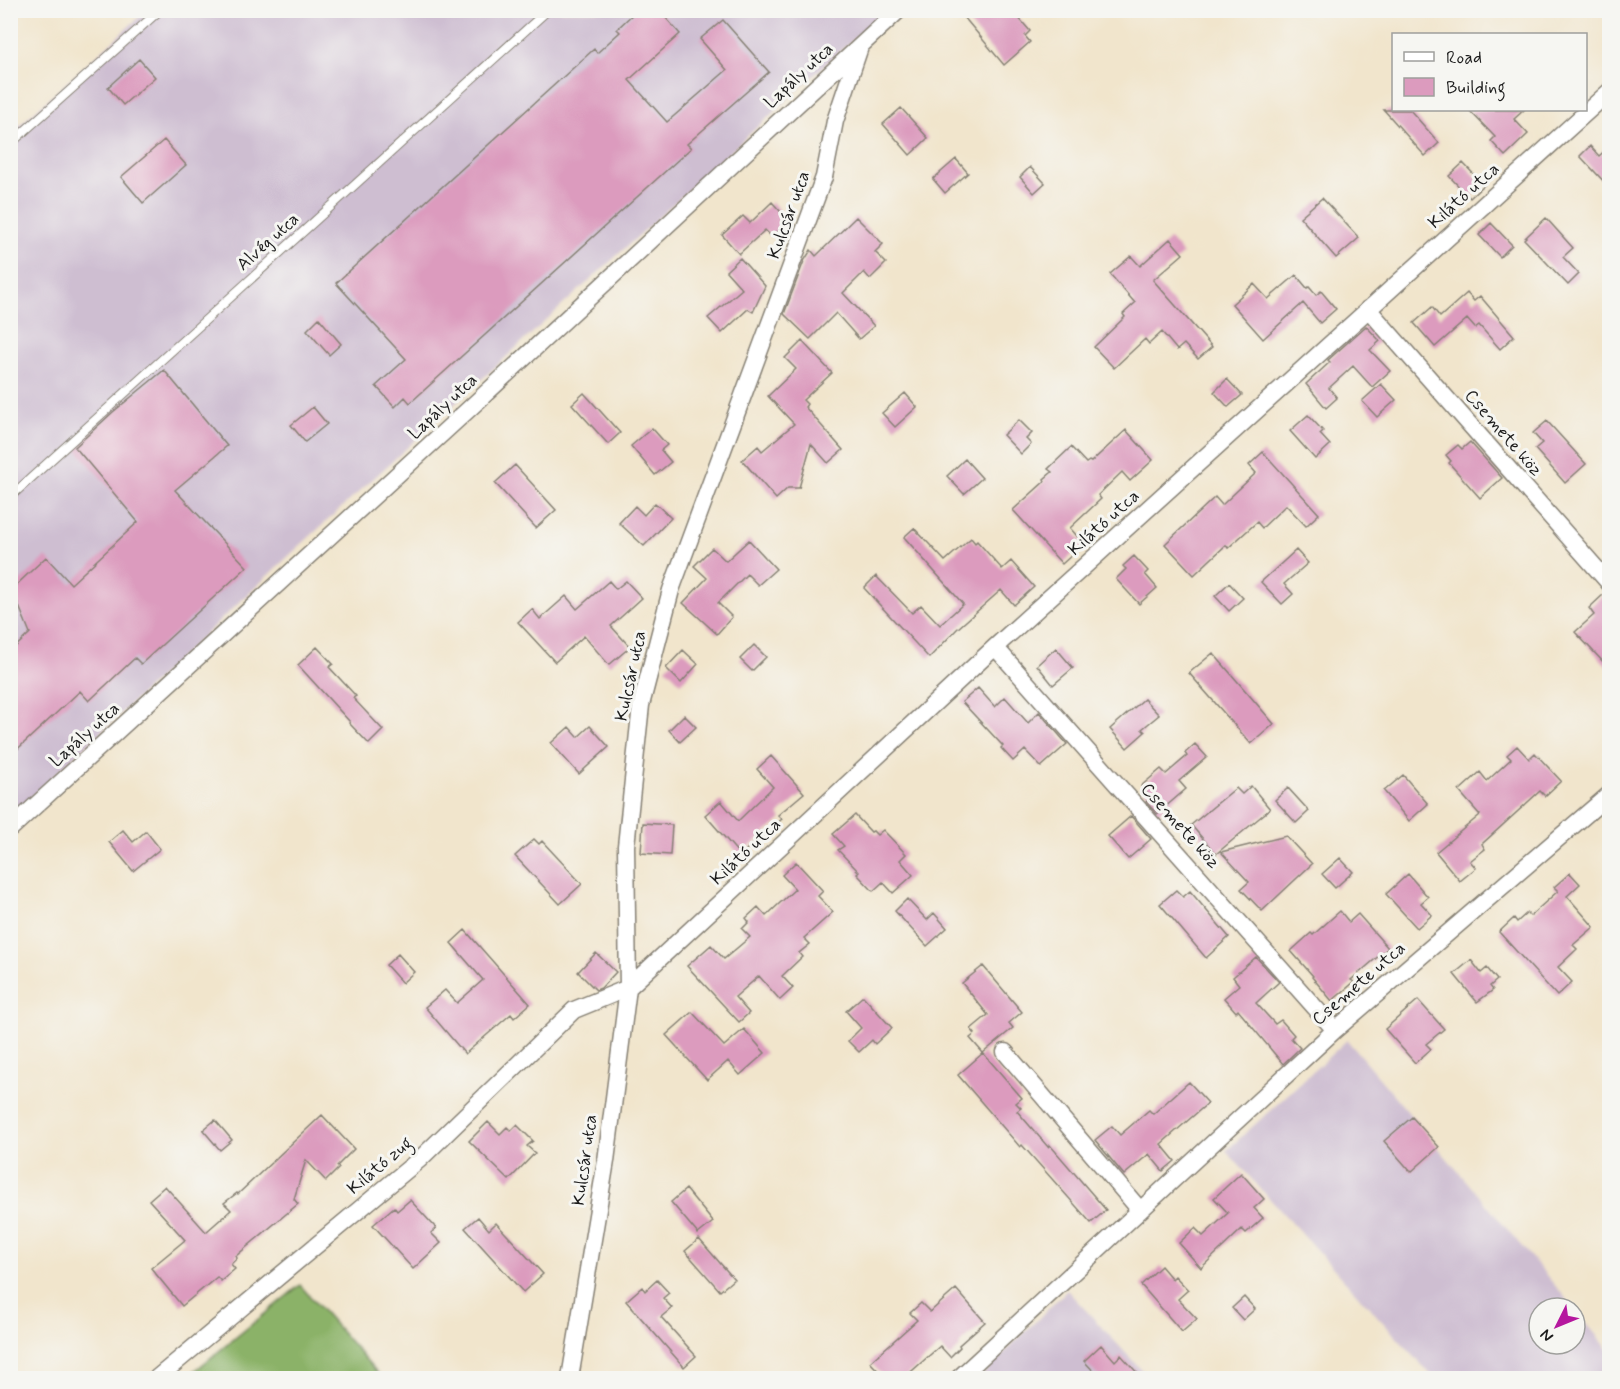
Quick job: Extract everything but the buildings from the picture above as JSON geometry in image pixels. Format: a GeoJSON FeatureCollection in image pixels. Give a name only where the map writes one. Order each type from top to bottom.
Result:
{"type":"FeatureCollection","features":[{"type":"Feature","properties":{"kind":"street","name":"Lapály utca"},"geometry":{"type":"LineString","coordinates":[[10,830],[469,410],[899,10]]}},
{"type":"Feature","properties":{"kind":"street","name":"Kulcsár utca"},"geometry":{"type":"LineString","coordinates":[[570,1378],[606,1161],[628,988],[626,846],[641,705],[671,590],[824,177],[835,121],[860,47]]}},
{"type":"Feature","properties":{"kind":"street","name":"Kilátó utca"},"geometry":{"type":"LineString","coordinates":[[628,988],[995,647],[1610,91]]}},
{"type":"Feature","properties":{"kind":"street","name":"Csemete köz"},"geometry":{"type":"LineString","coordinates":[[1368,309],[1610,584]]}},
{"type":"Feature","properties":{"kind":"street","name":"Csemete köz"},"geometry":{"type":"LineString","coordinates":[[995,647],[1335,1030]]}},
{"type":"Feature","properties":{"kind":"street","name":"Csemete utca"},"geometry":{"type":"LineString","coordinates":[[959,1378],[1335,1030],[1610,794]]}},
{"type":"Feature","properties":{"kind":"street","name":"Kilátó zug"},"geometry":{"type":"LineString","coordinates":[[157,1378],[420,1159],[574,1010],[628,988]]}},
{"type":"Feature","properties":{"kind":"street"},"geometry":{"type":"LineString","coordinates":[[1005,1053],[1140,1210]]}},
{"type":"Feature","properties":{"kind":"lane"},"geometry":{"type":"LineString","coordinates":[[10,144],[160,10]]}},
{"type":"Feature","properties":{"kind":"lane","name":"Alvég utca"},"geometry":{"type":"LineString","coordinates":[[10,497],[548,10]]}},
{"type":"Feature","properties":{"kind":"shaded area"},"geometry":{"type":"Polygon","coordinates":[[[146,11],[884,11],[292,553],[11,816],[11,133],[146,11]]]}},
{"type":"Feature","properties":{"kind":"shaded area"},"geometry":{"type":"Polygon","coordinates":[[[1347,1040],[1564,1296],[1527,1296],[1527,1356],[1587,1356],[1587,1324],[1609,1350],[1609,1378],[1434,1378],[1226,1151],[1347,1040]]]}},
{"type":"Feature","properties":{"kind":"shaded area"},"geometry":{"type":"Polygon","coordinates":[[[1067,1290],[1149,1378],[979,1378],[1067,1290]]]}},
{"type":"Feature","properties":{"kind":"green space"},"geometry":{"type":"Polygon","coordinates":[[[300,1285],[382,1378],[186,1378],[300,1285]]]}}]}
